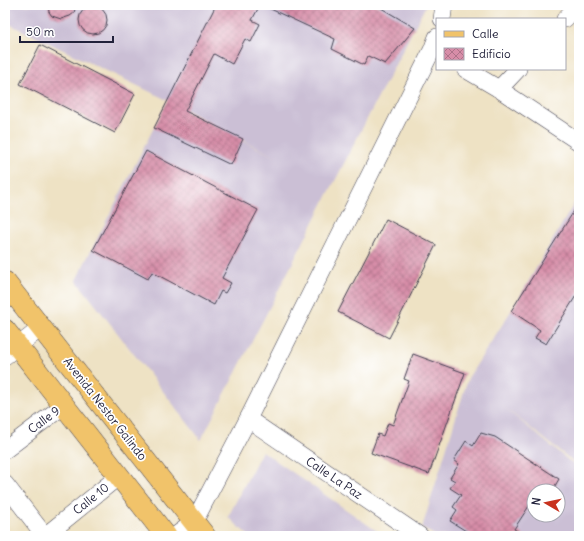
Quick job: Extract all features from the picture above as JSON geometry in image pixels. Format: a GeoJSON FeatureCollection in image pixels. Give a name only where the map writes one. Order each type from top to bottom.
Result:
{"type":"FeatureCollection","features":[{"type":"Feature","properties":{"kind":"main road","name":"Avenida Nestor Galindo"},"geometry":{"type":"LineString","coordinates":[[5,282],[199,529]]}},
{"type":"Feature","properties":{"kind":"main road"},"geometry":{"type":"LineString","coordinates":[[5,330],[12,351],[63,406],[166,536]]}},
{"type":"Feature","properties":{"kind":"street"},"geometry":{"type":"LineString","coordinates":[[442,18],[444,5]]}},
{"type":"Feature","properties":{"kind":"street"},"geometry":{"type":"LineString","coordinates":[[566,18],[578,5]]}},
{"type":"Feature","properties":{"kind":"street"},"geometry":{"type":"LineString","coordinates":[[175,536],[199,529],[248,419],[435,46]]}},
{"type":"Feature","properties":{"kind":"street"},"geometry":{"type":"LineString","coordinates":[[467,70],[499,89],[579,142]]}},
{"type":"Feature","properties":{"kind":"street"},"geometry":{"type":"LineString","coordinates":[[499,89],[517,70]]}},
{"type":"Feature","properties":{"kind":"street"},"geometry":{"type":"LineString","coordinates":[[12,351],[41,328]]}},
{"type":"Feature","properties":{"kind":"street","name":"Calle 9"},"geometry":{"type":"LineString","coordinates":[[5,450],[63,406]]}},
{"type":"Feature","properties":{"kind":"street","name":"Calle La Paz"},"geometry":{"type":"LineString","coordinates":[[248,419],[420,536]]}},
{"type":"Feature","properties":{"kind":"street","name":"Calle 10"},"geometry":{"type":"LineString","coordinates":[[45,536],[119,476]]}},
{"type":"Feature","properties":{"kind":"street"},"geometry":{"type":"LineString","coordinates":[[5,484],[45,536]]}},
{"type":"Feature","properties":{"kind":"shaded area"},"geometry":{"type":"Polygon","coordinates":[[[10,5],[426,5],[201,440],[76,280],[167,102],[277,158],[165,99],[5,22],[5,14],[10,5]]]}},
{"type":"Feature","properties":{"kind":"shaded area"},"geometry":{"type":"Polygon","coordinates":[[[579,195],[579,466],[500,404],[579,469],[579,536],[436,536],[422,528],[468,378],[511,311],[579,195]]]}},
{"type":"Feature","properties":{"kind":"shaded area"},"geometry":{"type":"Polygon","coordinates":[[[262,451],[384,536],[249,536],[228,517],[262,451]]]}},
{"type":"Feature","properties":{"kind":"building"},"geometry":{"type":"Polygon","coordinates":[[[48,5],[76,5],[74,13],[61,19],[52,16],[49,12],[48,5]]]}},
{"type":"Feature","properties":{"kind":"building"},"geometry":{"type":"Polygon","coordinates":[[[216,5],[260,5],[252,20],[260,24],[251,42],[245,39],[232,64],[214,54],[185,111],[243,139],[231,165],[154,128],[216,5]]]}},
{"type":"Feature","properties":{"kind":"building"},"geometry":{"type":"Polygon","coordinates":[[[262,5],[376,5],[415,28],[385,64],[368,56],[364,65],[332,49],[335,39],[262,5]]]}},
{"type":"Feature","properties":{"kind":"building"},"geometry":{"type":"Polygon","coordinates":[[[93,6],[99,7],[103,10],[106,14],[106,26],[103,30],[99,33],[93,34],[87,33],[83,30],[80,26],[79,20],[80,14],[83,10],[87,7],[93,6]]]}},
{"type":"Feature","properties":{"kind":"building"},"geometry":{"type":"Polygon","coordinates":[[[40,45],[135,94],[115,133],[20,84],[40,45]]]}},
{"type":"Feature","properties":{"kind":"building"},"geometry":{"type":"Polygon","coordinates":[[[146,151],[258,210],[222,278],[231,283],[225,293],[221,291],[214,305],[152,272],[148,279],[93,250],[146,151]]]}},
{"type":"Feature","properties":{"kind":"building"},"geometry":{"type":"Polygon","coordinates":[[[579,203],[579,291],[546,344],[535,338],[540,330],[511,311],[579,203]]]}},
{"type":"Feature","properties":{"kind":"building"},"geometry":{"type":"Polygon","coordinates":[[[386,219],[436,245],[389,338],[338,312],[386,219]]]}},
{"type":"Feature","properties":{"kind":"building"},"geometry":{"type":"Polygon","coordinates":[[[413,354],[465,373],[429,474],[371,453],[378,434],[383,436],[388,423],[393,425],[409,381],[404,379],[413,354]]]}},
{"type":"Feature","properties":{"kind":"building"},"geometry":{"type":"Polygon","coordinates":[[[481,433],[495,437],[559,479],[557,483],[526,483],[526,511],[514,529],[524,535],[523,536],[474,536],[450,521],[457,510],[453,507],[461,495],[450,488],[455,481],[450,478],[459,464],[454,460],[466,441],[473,446],[481,433]]]}}]}
